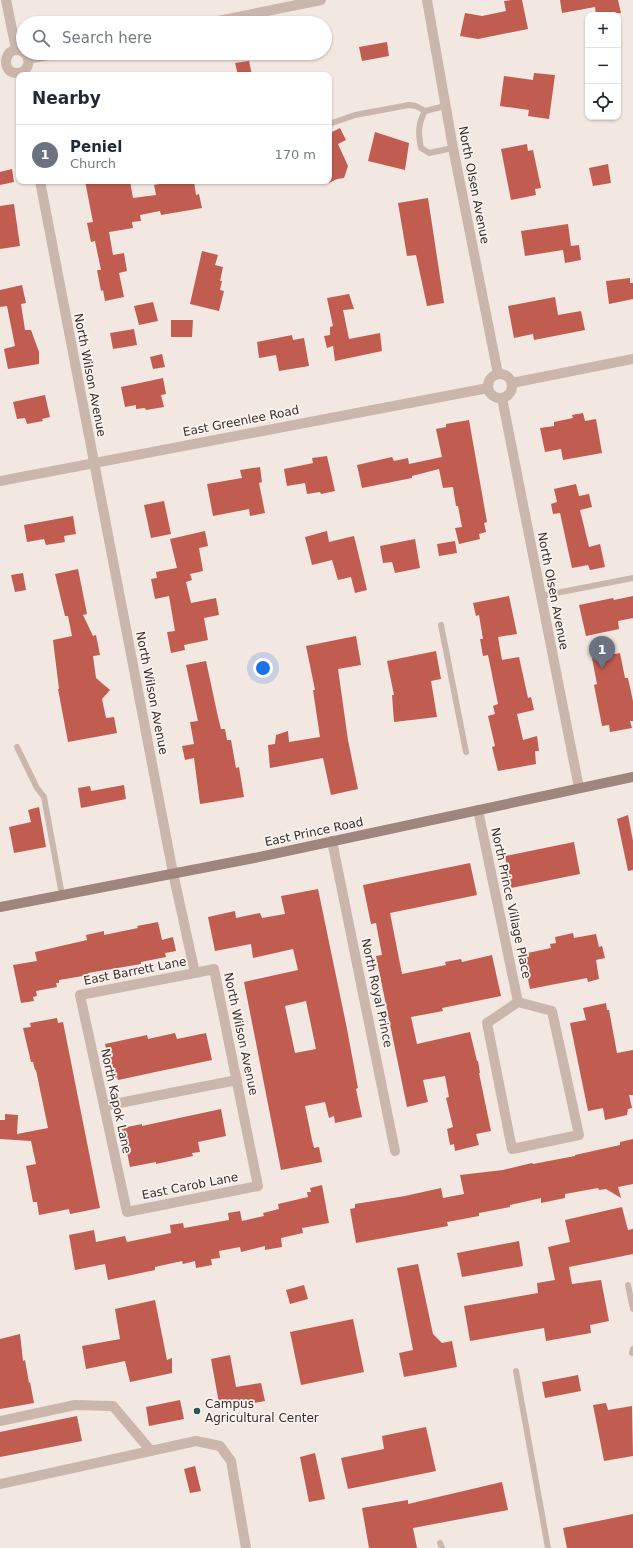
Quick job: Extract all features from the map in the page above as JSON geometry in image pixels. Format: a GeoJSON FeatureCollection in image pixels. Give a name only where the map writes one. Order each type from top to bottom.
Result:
{"type":"FeatureCollection","features":[{"type":"Feature","properties":{"kind":"main road","name":"East Prince Road"},"geometry":{"type":"LineString","coordinates":[[0,907],[332,841],[579,788],[633,778]]}},
{"type":"Feature","properties":{"kind":"street"},"geometry":{"type":"LineString","coordinates":[[6,0],[16,31]]}},
{"type":"Feature","properties":{"kind":"street"},"geometry":{"type":"LineString","coordinates":[[242,16],[321,0]]}},
{"type":"Feature","properties":{"kind":"street","name":"North Olsen Avenue"},"geometry":{"type":"LineString","coordinates":[[427,0],[445,106],[498,374]]}},
{"type":"Feature","properties":{"kind":"street"},"geometry":{"type":"LineString","coordinates":[[16,52],[9,52],[2,64],[11,72],[16,73]]}},
{"type":"Feature","properties":{"kind":"street"},"geometry":{"type":"LineString","coordinates":[[22,72],[28,66],[26,60]]}},
{"type":"Feature","properties":{"kind":"street","name":"North Wilson Avenue"},"geometry":{"type":"LineString","coordinates":[[41,184],[173,873],[195,973],[214,969],[258,1186]]}},
{"type":"Feature","properties":{"kind":"street"},"geometry":{"type":"LineString","coordinates":[[512,383],[633,359]]}},
{"type":"Feature","properties":{"kind":"street"},"geometry":{"type":"LineString","coordinates":[[498,374],[505,375],[512,383],[511,391],[502,398],[492,395],[488,388],[489,380],[494,375],[498,374]]}},
{"type":"Feature","properties":{"kind":"street","name":"East Greenlee Road"},"geometry":{"type":"LineString","coordinates":[[0,481],[488,388]]}},
{"type":"Feature","properties":{"kind":"street","name":"North Olsen Avenue"},"geometry":{"type":"LineString","coordinates":[[502,398],[579,788]]}},
{"type":"Feature","properties":{"kind":"street","name":"North Prince Village Place"},"geometry":{"type":"LineString","coordinates":[[478,810],[518,1002]]}},
{"type":"Feature","properties":{"kind":"street","name":"North Royal Prince"},"geometry":{"type":"LineString","coordinates":[[332,841],[395,1151]]}},
{"type":"Feature","properties":{"kind":"street","name":"East Barrett Lane"},"geometry":{"type":"LineString","coordinates":[[80,995],[195,973]]}},
{"type":"Feature","properties":{"kind":"street","name":"North Kapok Lane"},"geometry":{"type":"LineString","coordinates":[[80,995],[127,1212]]}},
{"type":"Feature","properties":{"kind":"street"},"geometry":{"type":"LineString","coordinates":[[518,1002],[552,1011],[579,1135],[512,1149],[487,1023],[518,1002]]}},
{"type":"Feature","properties":{"kind":"street"},"geometry":{"type":"LineString","coordinates":[[104,1106],[237,1080]]}},
{"type":"Feature","properties":{"kind":"street","name":"East Carob Lane"},"geometry":{"type":"LineString","coordinates":[[127,1212],[258,1186]]}},
{"type":"Feature","properties":{"kind":"street"},"geometry":{"type":"LineString","coordinates":[[0,1421],[75,1405],[113,1406],[151,1451]]}},
{"type":"Feature","properties":{"kind":"street"},"geometry":{"type":"LineString","coordinates":[[0,1484],[196,1441],[220,1446],[230,1461],[246,1548]]}},
{"type":"Feature","properties":{"kind":"lane"},"geometry":{"type":"LineString","coordinates":[[332,123],[355,115],[409,105],[416,106],[425,111],[445,106]]}},
{"type":"Feature","properties":{"kind":"lane"},"geometry":{"type":"LineString","coordinates":[[425,111],[421,119],[418,134],[421,148],[428,153],[453,148]]}},
{"type":"Feature","properties":{"kind":"lane"},"geometry":{"type":"LineString","coordinates":[[541,596],[633,578]]}},
{"type":"Feature","properties":{"kind":"lane"},"geometry":{"type":"LineString","coordinates":[[441,626],[466,752]]}},
{"type":"Feature","properties":{"kind":"lane"},"geometry":{"type":"LineString","coordinates":[[17,747],[37,788],[44,797],[62,895]]}},
{"type":"Feature","properties":{"kind":"lane"},"geometry":{"type":"LineString","coordinates":[[628,1285],[633,1308]]}},
{"type":"Feature","properties":{"kind":"lane"},"geometry":{"type":"LineString","coordinates":[[516,1371],[548,1548]]}},
{"type":"Feature","properties":{"kind":"building"},"geometry":{"type":"Polygon","coordinates":[[[522,0],[528,29],[478,39],[460,36],[465,13],[482,16],[506,11],[504,1],[522,0]]]}},
{"type":"Feature","properties":{"kind":"building"},"geometry":{"type":"Polygon","coordinates":[[[560,0],[618,0],[621,12],[596,12],[595,7],[562,13],[560,0]]]}},
{"type":"Feature","properties":{"kind":"building"},"geometry":{"type":"Polygon","coordinates":[[[387,42],[389,56],[362,61],[359,47],[387,42]]]}},
{"type":"Feature","properties":{"kind":"building"},"geometry":{"type":"Polygon","coordinates":[[[249,61],[251,72],[237,72],[235,63],[249,61]]]}},
{"type":"Feature","properties":{"kind":"building"},"geometry":{"type":"Polygon","coordinates":[[[534,73],[555,75],[549,119],[528,116],[529,110],[500,106],[504,76],[533,80],[534,73]]]}},
{"type":"Feature","properties":{"kind":"building"},"geometry":{"type":"Polygon","coordinates":[[[340,128],[346,140],[338,144],[348,166],[344,178],[332,182],[332,132],[340,128]]]}},
{"type":"Feature","properties":{"kind":"building"},"geometry":{"type":"Polygon","coordinates":[[[375,132],[409,143],[405,170],[368,161],[375,132]]]}},
{"type":"Feature","properties":{"kind":"building"},"geometry":{"type":"Polygon","coordinates":[[[527,144],[528,151],[533,150],[541,188],[535,189],[536,195],[511,200],[501,149],[527,144]]]}},
{"type":"Feature","properties":{"kind":"building"},"geometry":{"type":"Polygon","coordinates":[[[608,164],[611,183],[593,186],[589,168],[608,164]]]}},
{"type":"Feature","properties":{"kind":"building"},"geometry":{"type":"Polygon","coordinates":[[[12,169],[14,182],[0,185],[0,172],[12,169]]]}},
{"type":"Feature","properties":{"kind":"building"},"geometry":{"type":"Polygon","coordinates":[[[86,184],[131,184],[133,198],[156,195],[154,185],[194,184],[196,195],[199,194],[202,208],[161,215],[160,211],[140,215],[141,221],[132,222],[133,228],[109,232],[113,255],[124,253],[127,271],[119,273],[124,297],[105,301],[103,290],[101,291],[97,270],[101,270],[95,241],[91,242],[87,223],[93,222],[86,184]]]}},
{"type":"Feature","properties":{"kind":"building"},"geometry":{"type":"Polygon","coordinates":[[[428,198],[444,303],[427,306],[416,255],[407,256],[398,203],[428,198]]]}},
{"type":"Feature","properties":{"kind":"building"},"geometry":{"type":"Polygon","coordinates":[[[14,204],[20,246],[0,249],[0,206],[14,204]]]}},
{"type":"Feature","properties":{"kind":"building"},"geometry":{"type":"Polygon","coordinates":[[[568,224],[571,246],[579,245],[581,260],[565,263],[563,250],[525,256],[521,231],[568,224]]]}},
{"type":"Feature","properties":{"kind":"building"},"geometry":{"type":"Polygon","coordinates":[[[202,251],[218,255],[215,265],[223,267],[220,290],[224,291],[219,311],[190,304],[202,251]]]}},
{"type":"Feature","properties":{"kind":"building"},"geometry":{"type":"Polygon","coordinates":[[[630,278],[630,283],[633,283],[633,299],[609,304],[606,281],[630,278]]]}},
{"type":"Feature","properties":{"kind":"building"},"geometry":{"type":"Polygon","coordinates":[[[22,285],[26,303],[21,304],[25,330],[31,330],[39,352],[39,364],[8,369],[4,349],[15,346],[7,306],[0,307],[0,290],[22,285]]]}},
{"type":"Feature","properties":{"kind":"building"},"geometry":{"type":"Polygon","coordinates":[[[349,294],[354,309],[343,310],[349,339],[380,333],[382,351],[335,361],[333,346],[327,348],[324,336],[330,335],[330,327],[333,326],[327,298],[349,294]]]}},
{"type":"Feature","properties":{"kind":"building"},"geometry":{"type":"Polygon","coordinates":[[[555,297],[558,315],[581,311],[585,330],[534,340],[533,334],[514,338],[508,306],[555,297]]]}},
{"type":"Feature","properties":{"kind":"building"},"geometry":{"type":"Polygon","coordinates":[[[153,302],[158,321],[139,325],[134,306],[153,302]]]}},
{"type":"Feature","properties":{"kind":"building"},"geometry":{"type":"Polygon","coordinates":[[[171,320],[193,320],[192,337],[171,337],[171,320]]]}},
{"type":"Feature","properties":{"kind":"building"},"geometry":{"type":"Polygon","coordinates":[[[134,329],[137,345],[113,349],[110,333],[134,329]]]}},
{"type":"Feature","properties":{"kind":"building"},"geometry":{"type":"Polygon","coordinates":[[[292,335],[293,340],[304,338],[309,366],[279,371],[276,355],[259,358],[257,342],[292,335]]]}},
{"type":"Feature","properties":{"kind":"building"},"geometry":{"type":"Polygon","coordinates":[[[162,354],[165,367],[153,369],[150,357],[162,354]]]}},
{"type":"Feature","properties":{"kind":"building"},"geometry":{"type":"Polygon","coordinates":[[[163,378],[166,394],[161,395],[164,407],[146,410],[145,408],[136,409],[136,405],[125,407],[121,387],[163,378]]]}},
{"type":"Feature","properties":{"kind":"building"},"geometry":{"type":"Polygon","coordinates":[[[45,395],[50,417],[42,419],[43,421],[27,424],[25,418],[17,419],[13,402],[45,395]]]}},
{"type":"Feature","properties":{"kind":"building"},"geometry":{"type":"Polygon","coordinates":[[[583,413],[585,421],[596,419],[602,453],[563,460],[561,449],[545,452],[540,428],[554,426],[554,422],[573,418],[572,415],[583,413]]]}},
{"type":"Feature","properties":{"kind":"building"},"geometry":{"type":"Polygon","coordinates":[[[469,420],[487,522],[484,523],[486,532],[479,534],[480,539],[459,544],[455,528],[462,527],[458,506],[456,506],[453,487],[443,488],[439,469],[412,476],[412,478],[362,488],[357,465],[392,457],[394,461],[408,458],[409,464],[442,457],[436,429],[446,427],[446,424],[469,420]]]}},
{"type":"Feature","properties":{"kind":"building"},"geometry":{"type":"Polygon","coordinates":[[[327,456],[335,491],[321,494],[320,492],[307,494],[305,483],[287,486],[284,469],[313,463],[312,458],[327,456]]]}},
{"type":"Feature","properties":{"kind":"building"},"geometry":{"type":"Polygon","coordinates":[[[260,467],[262,482],[259,483],[265,513],[250,516],[249,509],[213,516],[207,484],[242,478],[240,470],[260,467]]]}},
{"type":"Feature","properties":{"kind":"building"},"geometry":{"type":"Polygon","coordinates":[[[576,484],[579,496],[589,494],[592,507],[580,510],[589,547],[600,544],[605,567],[590,570],[588,565],[572,568],[560,513],[553,514],[551,504],[557,502],[554,489],[576,484]]]}},
{"type":"Feature","properties":{"kind":"building"},"geometry":{"type":"Polygon","coordinates":[[[164,501],[171,534],[151,538],[144,505],[164,501]]]}},
{"type":"Feature","properties":{"kind":"building"},"geometry":{"type":"Polygon","coordinates":[[[73,516],[76,534],[64,536],[65,542],[46,545],[44,539],[27,542],[24,525],[73,516]]]}},
{"type":"Feature","properties":{"kind":"building"},"geometry":{"type":"Polygon","coordinates":[[[205,531],[208,546],[199,548],[203,571],[190,574],[192,580],[186,582],[191,603],[216,598],[219,615],[204,618],[208,640],[184,645],[185,650],[171,653],[167,632],[175,631],[169,596],[155,599],[151,579],[157,578],[156,572],[177,568],[170,539],[205,531]]]}},
{"type":"Feature","properties":{"kind":"building"},"geometry":{"type":"Polygon","coordinates":[[[327,531],[329,542],[354,536],[367,590],[355,593],[351,577],[338,580],[332,560],[312,565],[305,537],[327,531]]]}},
{"type":"Feature","properties":{"kind":"building"},"geometry":{"type":"Polygon","coordinates":[[[415,539],[420,568],[395,573],[392,562],[383,563],[380,546],[415,539]]]}},
{"type":"Feature","properties":{"kind":"building"},"geometry":{"type":"Polygon","coordinates":[[[455,541],[457,553],[439,556],[437,544],[455,541]]]}},
{"type":"Feature","properties":{"kind":"building"},"geometry":{"type":"Polygon","coordinates":[[[78,569],[87,614],[83,615],[93,636],[96,635],[100,655],[93,656],[96,678],[110,690],[102,699],[106,718],[114,717],[117,733],[68,742],[58,689],[53,640],[72,636],[68,616],[65,616],[55,574],[78,569]]]}},
{"type":"Feature","properties":{"kind":"building"},"geometry":{"type":"Polygon","coordinates":[[[23,573],[26,590],[15,592],[11,575],[23,573]]]}},
{"type":"Feature","properties":{"kind":"building"},"geometry":{"type":"Polygon","coordinates":[[[509,596],[517,634],[498,637],[502,660],[519,657],[528,698],[531,697],[534,710],[517,714],[523,740],[537,736],[539,751],[535,751],[536,764],[498,771],[492,747],[495,746],[488,716],[495,714],[493,706],[498,704],[488,655],[483,656],[480,639],[483,639],[479,615],[476,616],[473,603],[509,596]]]}},
{"type":"Feature","properties":{"kind":"building"},"geometry":{"type":"Polygon","coordinates":[[[633,596],[633,618],[618,621],[619,629],[586,636],[579,605],[613,598],[614,600],[633,596]]]}},
{"type":"Feature","properties":{"kind":"building"},"geometry":{"type":"Polygon","coordinates":[[[356,636],[361,665],[338,669],[348,740],[358,789],[331,795],[323,758],[270,768],[268,745],[275,744],[276,735],[288,731],[289,742],[320,737],[313,690],[315,690],[306,646],[356,636]]]}},
{"type":"Feature","properties":{"kind":"building"},"geometry":{"type":"Polygon","coordinates":[[[436,651],[441,679],[431,681],[437,717],[394,722],[392,695],[394,695],[387,661],[436,651]]]}},
{"type":"Feature","properties":{"kind":"building"},"geometry":{"type":"Polygon","coordinates":[[[620,653],[625,678],[628,678],[633,701],[633,721],[630,721],[632,728],[610,732],[609,725],[602,726],[594,685],[597,684],[592,658],[620,653]]]}},
{"type":"Feature","properties":{"kind":"building"},"geometry":{"type":"Polygon","coordinates":[[[206,661],[221,729],[225,729],[227,740],[231,740],[236,768],[239,767],[244,797],[200,804],[194,758],[185,760],[182,746],[194,744],[190,722],[198,721],[186,665],[206,661]]]}},
{"type":"Feature","properties":{"kind":"building"},"geometry":{"type":"Polygon","coordinates":[[[124,785],[126,799],[81,808],[78,788],[90,786],[91,791],[124,785]]]}},
{"type":"Feature","properties":{"kind":"building"},"geometry":{"type":"Polygon","coordinates":[[[39,807],[46,847],[14,853],[9,827],[31,822],[28,810],[39,807]]]}},
{"type":"Feature","properties":{"kind":"building"},"geometry":{"type":"Polygon","coordinates":[[[628,815],[633,841],[633,870],[628,871],[617,819],[628,815]]]}},
{"type":"Feature","properties":{"kind":"building"},"geometry":{"type":"Polygon","coordinates":[[[574,842],[580,874],[511,888],[505,856],[574,842]]]}},
{"type":"Feature","properties":{"kind":"building"},"geometry":{"type":"Polygon","coordinates":[[[470,863],[477,895],[390,913],[402,974],[446,965],[445,962],[461,959],[462,962],[492,955],[501,996],[442,1008],[443,1011],[411,1017],[417,1044],[470,1032],[478,1061],[479,1073],[491,1131],[476,1134],[479,1145],[455,1151],[454,1144],[450,1145],[447,1129],[453,1127],[446,1098],[449,1097],[445,1076],[423,1080],[428,1102],[407,1107],[376,956],[382,955],[376,923],[371,924],[363,885],[470,863]]]}},
{"type":"Feature","properties":{"kind":"building"},"geometry":{"type":"Polygon","coordinates":[[[318,889],[347,1029],[358,1088],[356,1089],[362,1117],[335,1123],[334,1116],[329,1118],[325,1102],[305,1106],[314,1148],[319,1147],[322,1162],[281,1170],[244,982],[298,970],[293,949],[253,958],[251,944],[215,951],[208,917],[235,911],[236,918],[260,913],[262,918],[285,914],[281,896],[318,889]],[[306,1001],[285,1006],[295,1053],[316,1049],[306,1001]]]}},
{"type":"Feature","properties":{"kind":"building"},"geometry":{"type":"Polygon","coordinates":[[[158,922],[162,940],[173,937],[176,951],[165,953],[166,957],[141,962],[141,964],[88,973],[89,975],[59,980],[59,983],[56,983],[57,987],[36,991],[37,996],[33,997],[34,1001],[21,1003],[13,965],[37,961],[35,952],[87,940],[86,935],[104,931],[104,935],[158,922]]]}},
{"type":"Feature","properties":{"kind":"building"},"geometry":{"type":"Polygon","coordinates":[[[573,933],[574,938],[596,934],[599,947],[602,946],[605,958],[596,960],[599,979],[588,982],[587,978],[530,989],[523,954],[551,948],[550,944],[556,943],[555,937],[573,933]]]}},
{"type":"Feature","properties":{"kind":"building"},"geometry":{"type":"Polygon","coordinates":[[[606,1003],[607,1010],[609,1010],[617,1053],[633,1050],[633,1095],[629,1095],[632,1108],[628,1109],[627,1115],[605,1120],[603,1108],[588,1111],[570,1023],[586,1020],[583,1008],[606,1003]]]}},
{"type":"Feature","properties":{"kind":"building"},"geometry":{"type":"Polygon","coordinates":[[[57,1018],[58,1023],[63,1022],[100,1208],[70,1214],[69,1209],[39,1215],[37,1202],[33,1202],[26,1166],[36,1164],[31,1141],[0,1139],[0,1120],[5,1120],[5,1114],[18,1115],[17,1134],[48,1128],[36,1070],[33,1062],[31,1062],[23,1028],[31,1027],[30,1023],[57,1018]]]}},
{"type":"Feature","properties":{"kind":"building"},"geometry":{"type":"Polygon","coordinates":[[[175,1033],[177,1039],[206,1033],[212,1060],[118,1080],[117,1077],[113,1078],[105,1044],[147,1035],[148,1039],[175,1033]]]}},
{"type":"Feature","properties":{"kind":"building"},"geometry":{"type":"Polygon","coordinates":[[[221,1109],[226,1136],[198,1142],[200,1152],[192,1153],[193,1156],[156,1164],[156,1162],[130,1167],[122,1128],[142,1124],[142,1126],[221,1109]]]}},
{"type":"Feature","properties":{"kind":"building"},"geometry":{"type":"Polygon","coordinates":[[[633,1139],[633,1184],[618,1187],[621,1198],[606,1189],[599,1190],[598,1188],[565,1194],[565,1198],[541,1203],[541,1198],[510,1205],[510,1207],[479,1213],[479,1216],[447,1222],[448,1226],[356,1243],[350,1209],[355,1208],[355,1204],[405,1196],[441,1188],[443,1198],[464,1194],[460,1175],[503,1170],[532,1163],[575,1156],[620,1145],[620,1142],[633,1139]]]}},
{"type":"Feature","properties":{"kind":"building"},"geometry":{"type":"Polygon","coordinates":[[[322,1185],[329,1223],[302,1228],[303,1233],[281,1238],[282,1247],[265,1250],[265,1246],[241,1252],[240,1247],[219,1251],[220,1258],[211,1259],[212,1265],[196,1268],[195,1261],[183,1264],[182,1261],[155,1267],[155,1270],[108,1280],[105,1264],[75,1270],[69,1235],[94,1230],[96,1242],[125,1236],[127,1242],[171,1233],[170,1225],[183,1223],[184,1228],[229,1220],[228,1213],[240,1211],[242,1221],[264,1216],[263,1213],[279,1209],[278,1204],[308,1197],[307,1192],[311,1192],[310,1188],[322,1185]]]}},
{"type":"Feature","properties":{"kind":"building"},"geometry":{"type":"Polygon","coordinates":[[[622,1207],[628,1230],[633,1229],[633,1254],[569,1267],[572,1284],[601,1280],[609,1321],[590,1325],[591,1333],[546,1341],[544,1328],[470,1341],[464,1306],[538,1293],[537,1283],[555,1280],[548,1247],[570,1242],[565,1220],[622,1207]]]}},
{"type":"Feature","properties":{"kind":"building"},"geometry":{"type":"Polygon","coordinates":[[[519,1241],[523,1266],[462,1277],[457,1253],[519,1241]]]}},
{"type":"Feature","properties":{"kind":"building"},"geometry":{"type":"Polygon","coordinates":[[[418,1264],[433,1334],[442,1343],[452,1341],[457,1367],[404,1377],[399,1353],[413,1350],[397,1268],[418,1264]]]}},
{"type":"Feature","properties":{"kind":"building"},"geometry":{"type":"Polygon","coordinates":[[[304,1285],[308,1299],[290,1304],[286,1290],[304,1285]]]}},
{"type":"Feature","properties":{"kind":"building"},"geometry":{"type":"Polygon","coordinates":[[[155,1300],[167,1360],[172,1358],[172,1373],[130,1382],[125,1361],[86,1369],[82,1346],[120,1339],[115,1309],[155,1300]]]}},
{"type":"Feature","properties":{"kind":"building"},"geometry":{"type":"Polygon","coordinates":[[[353,1319],[364,1372],[301,1385],[290,1332],[353,1319]]]}},
{"type":"Feature","properties":{"kind":"building"},"geometry":{"type":"Polygon","coordinates":[[[20,1334],[23,1361],[25,1360],[34,1403],[0,1409],[0,1339],[20,1334]]]}},
{"type":"Feature","properties":{"kind":"building"},"geometry":{"type":"Polygon","coordinates":[[[230,1355],[236,1387],[261,1383],[265,1401],[220,1409],[211,1359],[230,1355]]]}},
{"type":"Feature","properties":{"kind":"building"},"geometry":{"type":"Polygon","coordinates":[[[578,1375],[581,1391],[545,1398],[542,1382],[578,1375]]]}},
{"type":"Feature","properties":{"kind":"building"},"geometry":{"type":"Polygon","coordinates":[[[180,1400],[184,1419],[149,1426],[146,1407],[180,1400]]]}},
{"type":"Feature","properties":{"kind":"building"},"geometry":{"type":"Polygon","coordinates":[[[606,1403],[608,1410],[632,1406],[633,1456],[604,1461],[593,1405],[606,1403]]]}},
{"type":"Feature","properties":{"kind":"building"},"geometry":{"type":"Polygon","coordinates":[[[77,1416],[82,1441],[0,1457],[0,1432],[77,1416]]]}},
{"type":"Feature","properties":{"kind":"building"},"geometry":{"type":"Polygon","coordinates":[[[426,1427],[436,1471],[348,1489],[341,1458],[384,1449],[382,1436],[426,1427]]]}},
{"type":"Feature","properties":{"kind":"building"},"geometry":{"type":"Polygon","coordinates":[[[315,1453],[325,1499],[309,1502],[300,1457],[315,1453]]]}},
{"type":"Feature","properties":{"kind":"building"},"geometry":{"type":"Polygon","coordinates":[[[195,1466],[201,1491],[190,1493],[184,1469],[195,1466]]]}},
{"type":"Feature","properties":{"kind":"building"},"geometry":{"type":"Polygon","coordinates":[[[502,1482],[508,1510],[413,1528],[417,1548],[369,1548],[362,1508],[408,1500],[408,1504],[502,1482]]]}},
{"type":"Feature","properties":{"kind":"building"},"geometry":{"type":"Polygon","coordinates":[[[633,1514],[633,1548],[567,1548],[563,1528],[633,1514]]]}},
{"type":"Feature","properties":{"kind":"place","name":"Peniel"},"geometry":{"type":"Point","coordinates":[602,669]}},
{"type":"Feature","properties":{"kind":"place","name":"Campus Agricultural Center"},"geometry":{"type":"Point","coordinates":[197,1411]}}]}
